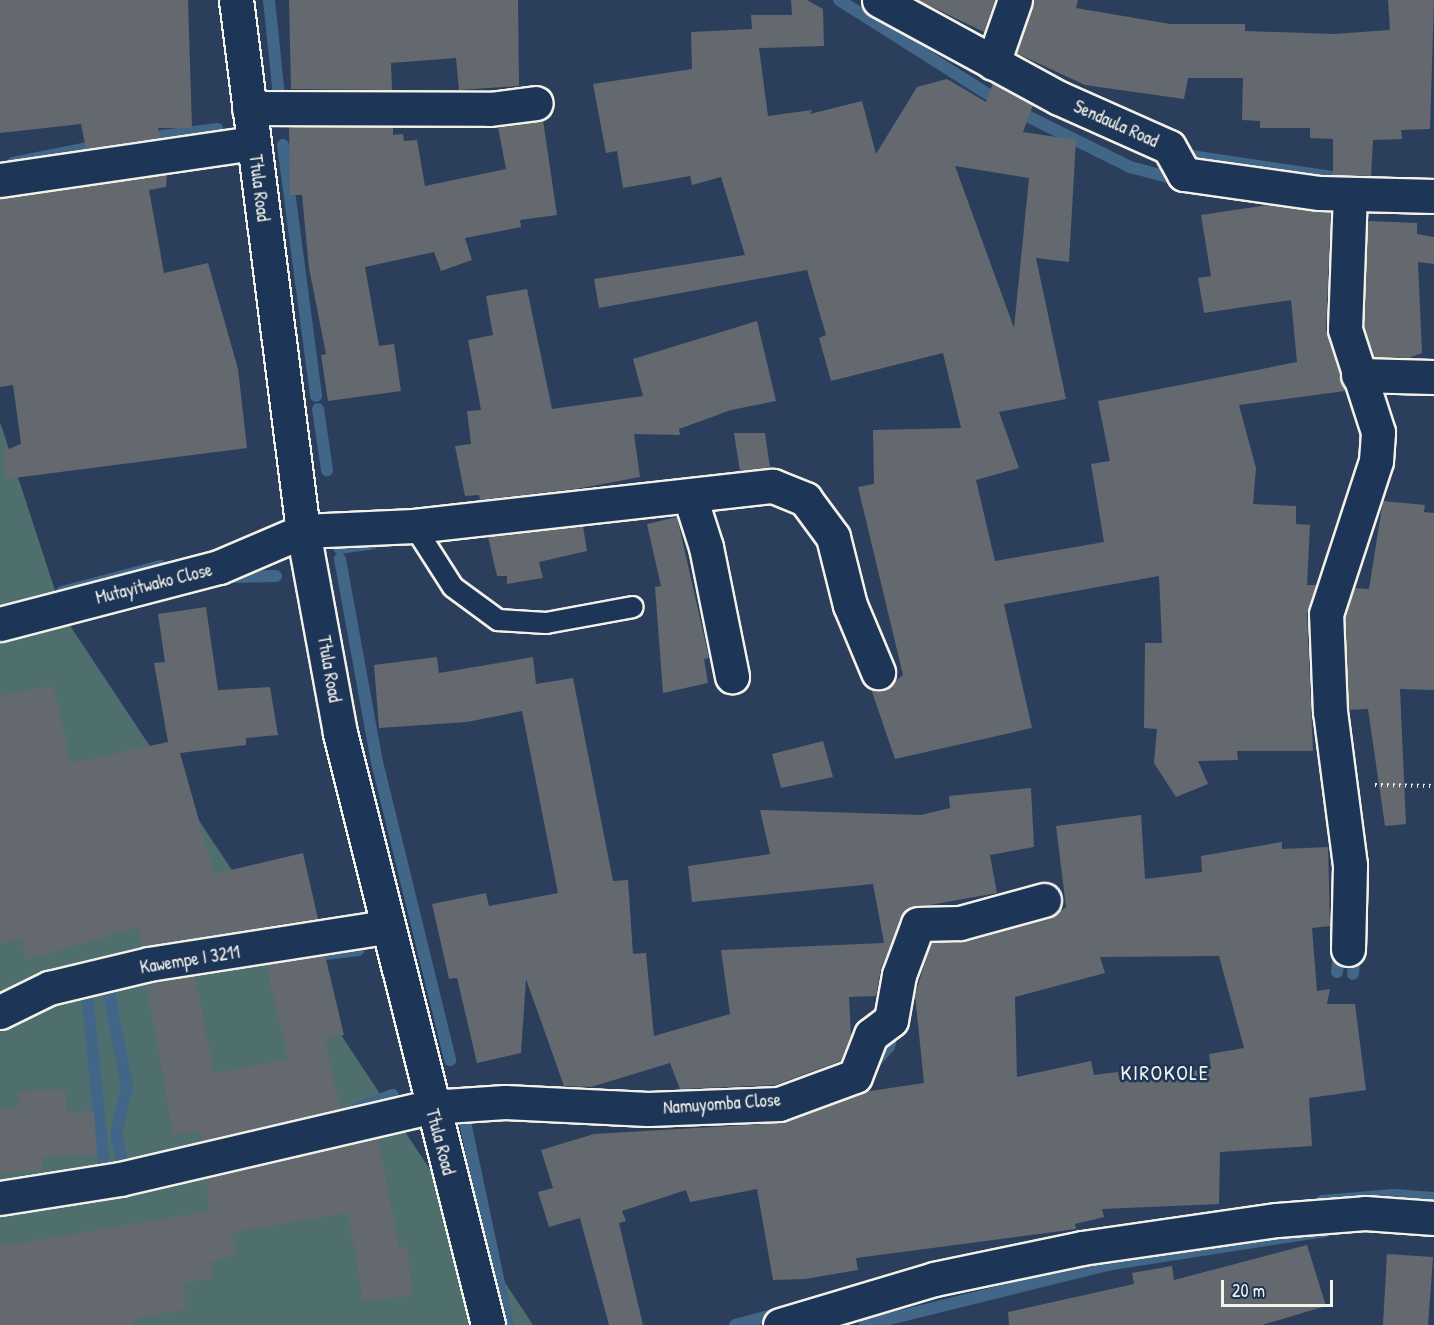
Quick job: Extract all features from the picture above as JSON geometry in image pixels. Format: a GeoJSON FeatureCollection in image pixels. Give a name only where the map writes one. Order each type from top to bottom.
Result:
{"type":"FeatureCollection","features":[{"type":"Feature","properties":{"kind":"street","name":"Ttula Road"},"geometry":{"type":"LineString","coordinates":[[236,0],[303,531],[340,733],[385,927],[488,1325]]}},
{"type":"Feature","properties":{"kind":"street","name":"Sendaula Road"},"geometry":{"type":"LineString","coordinates":[[879,0],[993,63],[1151,143],[1169,147],[1184,174],[1350,195],[1434,196]]}},
{"type":"Feature","properties":{"kind":"street"},"geometry":{"type":"LineString","coordinates":[[993,63],[1015,0]]}},
{"type":"Feature","properties":{"kind":"street"},"geometry":{"type":"LineString","coordinates":[[249,108],[490,109],[536,103]]}},
{"type":"Feature","properties":{"kind":"street"},"geometry":{"type":"LineString","coordinates":[[0,180],[253,143]]}},
{"type":"Feature","properties":{"kind":"street"},"geometry":{"type":"LineString","coordinates":[[1348,949],[1350,865],[1338,785],[1326,614],[1376,461],[1378,432],[1358,375],[1343,299],[1350,195]]}},
{"type":"Feature","properties":{"kind":"street"},"geometry":{"type":"LineString","coordinates":[[1358,375],[1434,377]]}},
{"type":"Feature","properties":{"kind":"street"},"geometry":{"type":"LineString","coordinates":[[303,531],[414,526],[773,486],[805,499],[832,537],[850,605],[878,672]]}},
{"type":"Feature","properties":{"kind":"street"},"geometry":{"type":"LineString","coordinates":[[690,497],[732,676]]}},
{"type":"Feature","properties":{"kind":"street","name":"Mutayitwako Close"},"geometry":{"type":"LineString","coordinates":[[0,624],[219,567],[303,531]]}},
{"type":"Feature","properties":{"kind":"street","name":"Namuyomba Close"},"geometry":{"type":"LineString","coordinates":[[430,1107],[505,1102],[648,1109],[779,1104],[855,1076],[871,1035],[891,1020],[899,975],[918,924],[960,923],[1044,900]]}},
{"type":"Feature","properties":{"kind":"street","name":"Kawempe I 3211"},"geometry":{"type":"LineString","coordinates":[[0,1012],[49,988],[149,964],[385,927]]}},
{"type":"Feature","properties":{"kind":"street"},"geometry":{"type":"LineString","coordinates":[[0,1198],[120,1179],[430,1107]]}},
{"type":"Feature","properties":{"kind":"street"},"geometry":{"type":"LineString","coordinates":[[780,1325],[934,1279],[1082,1248],[1277,1220],[1365,1213],[1434,1218]]}},
{"type":"Feature","properties":{"kind":"lane"},"geometry":{"type":"LineString","coordinates":[[414,526],[453,587],[498,621],[546,623],[633,607]]}},
{"type":"Feature","properties":{"kind":"path"},"geometry":{"type":"LineString","coordinates":[[1338,785],[1434,786]]}},
{"type":"Feature","properties":{"kind":"green space"},"geometry":{"type":"Polygon","coordinates":[[[0,422],[63,615],[533,1325],[0,1325],[0,422]]]}},
{"type":"Feature","properties":{"kind":"building"},"geometry":{"type":"Polygon","coordinates":[[[0,0],[188,0],[192,128],[158,128],[160,138],[86,149],[81,124],[0,133],[0,0]]]}},
{"type":"Feature","properties":{"kind":"building"},"geometry":{"type":"Polygon","coordinates":[[[289,0],[518,0],[519,86],[459,90],[456,58],[391,63],[392,90],[291,89],[289,0]]]}},
{"type":"Feature","properties":{"kind":"building"},"geometry":{"type":"Polygon","coordinates":[[[791,0],[807,0],[823,9],[824,46],[759,48],[768,116],[812,110],[810,114],[862,101],[876,154],[917,87],[947,79],[986,102],[993,83],[1033,105],[1023,132],[1076,140],[1069,262],[1036,258],[1066,399],[999,412],[1019,468],[976,480],[995,561],[1104,542],[1091,464],[1110,461],[1098,401],[1297,362],[1291,300],[1204,313],[1198,278],[1211,276],[1201,215],[1268,205],[1331,212],[1326,329],[1345,391],[1239,405],[1256,468],[1253,504],[1296,506],[1296,524],[1310,525],[1307,585],[1316,585],[1307,615],[1313,751],[1237,751],[1238,760],[1198,761],[1208,784],[1176,797],[1154,763],[1157,729],[1144,728],[1145,643],[1162,643],[1159,576],[1004,604],[1032,728],[895,759],[871,689],[886,689],[903,675],[858,487],[874,484],[873,430],[961,428],[943,353],[831,381],[819,338],[826,335],[807,270],[599,308],[594,279],[745,255],[721,177],[692,185],[690,176],[623,188],[617,151],[606,153],[593,84],[692,69],[691,32],[752,29],[751,15],[792,15],[791,0]],[[955,166],[1014,328],[1029,178],[955,166]]]}},
{"type":"Feature","properties":{"kind":"building"},"geometry":{"type":"Polygon","coordinates":[[[918,0],[995,0],[984,32],[918,0]]]}},
{"type":"Feature","properties":{"kind":"building"},"geometry":{"type":"Polygon","coordinates":[[[1033,0],[1078,0],[1076,8],[1170,24],[1245,24],[1245,31],[1334,34],[1390,30],[1388,0],[1434,0],[1430,129],[1401,130],[1402,139],[1373,140],[1371,176],[1333,175],[1333,139],[1310,138],[1310,128],[1260,128],[1260,121],[1242,120],[1243,78],[1188,78],[1184,99],[1085,85],[1016,53],[1033,0]]]}},
{"type":"Feature","properties":{"kind":"building"},"geometry":{"type":"Polygon","coordinates":[[[543,120],[557,215],[520,220],[521,227],[465,238],[472,260],[441,271],[434,252],[365,267],[379,346],[394,344],[401,391],[328,401],[321,355],[326,354],[309,268],[302,195],[290,195],[289,127],[393,127],[393,135],[403,134],[404,141],[417,140],[425,186],[506,169],[498,127],[543,120]]]}},
{"type":"Feature","properties":{"kind":"building"},"geometry":{"type":"Polygon","coordinates":[[[167,174],[166,187],[149,190],[164,273],[208,263],[238,369],[247,448],[6,479],[4,451],[21,444],[13,385],[0,387],[0,199],[167,174]]]}},
{"type":"Feature","properties":{"kind":"building"},"geometry":{"type":"Polygon","coordinates":[[[1368,213],[1368,221],[1417,223],[1417,234],[1434,237],[1434,264],[1418,262],[1422,353],[1409,358],[1374,357],[1364,326],[1368,213]]]}},
{"type":"Feature","properties":{"kind":"building"},"geometry":{"type":"Polygon","coordinates":[[[527,289],[552,409],[643,396],[633,359],[757,321],[776,401],[731,410],[679,429],[680,435],[634,434],[640,477],[576,489],[480,500],[479,495],[465,496],[455,446],[471,444],[467,411],[481,410],[468,340],[493,335],[486,296],[527,289]]]}},
{"type":"Feature","properties":{"kind":"building"},"geometry":{"type":"Polygon","coordinates":[[[734,433],[765,433],[770,468],[740,471],[734,433]]]}},
{"type":"Feature","properties":{"kind":"building"},"geometry":{"type":"Polygon","coordinates":[[[1383,501],[1425,505],[1424,512],[1434,513],[1434,690],[1400,689],[1406,824],[1385,826],[1368,709],[1349,710],[1345,617],[1354,588],[1369,589],[1383,501]]]}},
{"type":"Feature","properties":{"kind":"building"},"geometry":{"type":"Polygon","coordinates":[[[677,517],[709,658],[704,659],[708,683],[663,693],[655,587],[661,586],[647,524],[677,517]]]}},
{"type":"Feature","properties":{"kind":"building"},"geometry":{"type":"Polygon","coordinates":[[[583,526],[587,551],[539,562],[543,578],[507,584],[507,576],[497,576],[488,537],[583,526]]]}},
{"type":"Feature","properties":{"kind":"building"},"geometry":{"type":"Polygon","coordinates":[[[206,607],[218,690],[270,687],[278,735],[246,738],[246,745],[180,753],[214,874],[303,853],[318,919],[142,946],[137,927],[26,960],[22,939],[0,944],[0,696],[53,685],[71,763],[168,742],[154,663],[165,662],[158,614],[206,607]]]}},
{"type":"Feature","properties":{"kind":"building"},"geometry":{"type":"Polygon","coordinates":[[[437,657],[439,673],[533,657],[536,684],[573,678],[613,881],[628,880],[633,954],[646,953],[654,1036],[730,1014],[721,950],[884,943],[873,884],[692,902],[688,866],[770,854],[760,810],[921,815],[950,808],[949,796],[1031,788],[1034,847],[990,855],[997,893],[907,909],[881,968],[876,996],[849,997],[851,1035],[841,1061],[775,1085],[680,1089],[670,1063],[591,1087],[564,1086],[526,979],[521,1053],[477,1063],[457,978],[449,979],[432,904],[486,893],[489,906],[558,893],[522,711],[467,722],[379,728],[374,665],[437,657]]]}},
{"type":"Feature","properties":{"kind":"building"},"geometry":{"type":"Polygon","coordinates":[[[823,741],[833,777],[781,788],[772,754],[823,741]]]}},
{"type":"Feature","properties":{"kind":"building"},"geometry":{"type":"Polygon","coordinates":[[[1141,815],[1145,879],[1202,872],[1201,856],[1282,842],[1282,849],[1328,847],[1330,926],[1312,928],[1317,991],[1330,989],[1327,1004],[1355,1004],[1366,1090],[1309,1098],[1312,1146],[1220,1152],[1219,1204],[1102,1209],[1104,1217],[1075,1224],[1076,1229],[856,1258],[858,1270],[805,1279],[773,1280],[757,1189],[690,1202],[686,1190],[622,1211],[626,1221],[619,1223],[643,1325],[609,1325],[580,1218],[549,1227],[538,1192],[553,1188],[541,1150],[594,1134],[780,1123],[863,1092],[924,1083],[915,995],[931,942],[965,941],[1057,914],[1066,907],[1056,826],[1141,815]],[[1219,956],[1100,957],[1105,973],[1015,997],[1017,1077],[1091,1061],[1094,1075],[1118,1072],[1120,1081],[1192,1078],[1191,1071],[1211,1069],[1209,1054],[1244,1048],[1219,956]]]}},
{"type":"Feature","properties":{"kind":"building"},"geometry":{"type":"Polygon","coordinates":[[[325,955],[344,1035],[325,1039],[340,1109],[202,1141],[201,1132],[173,1134],[147,986],[195,976],[214,1073],[288,1059],[266,965],[325,955]]]}},
{"type":"Feature","properties":{"kind":"building"},"geometry":{"type":"Polygon","coordinates":[[[65,1089],[67,1113],[94,1111],[97,1154],[42,1157],[43,1171],[0,1173],[0,1108],[19,1107],[18,1091],[65,1089]]]}},
{"type":"Feature","properties":{"kind":"building"},"geometry":{"type":"Polygon","coordinates":[[[378,1138],[399,1248],[407,1247],[412,1296],[363,1301],[348,1213],[231,1233],[237,1254],[211,1262],[214,1277],[182,1283],[187,1309],[133,1320],[134,1325],[0,1325],[0,1246],[209,1211],[206,1178],[378,1138]]]}},
{"type":"Feature","properties":{"kind":"building"},"geometry":{"type":"Polygon","coordinates":[[[1307,1245],[1326,1306],[1262,1325],[1009,1325],[1008,1312],[1134,1284],[1132,1273],[1172,1266],[1174,1280],[1307,1245]]]}},
{"type":"Feature","properties":{"kind":"building"},"geometry":{"type":"Polygon","coordinates":[[[1387,1254],[1433,1257],[1428,1325],[1383,1325],[1387,1254]]]}},
{"type":"Feature","properties":{"kind":"waterway"},"geometry":{"type":"LineString","coordinates":[[269,0],[279,96]]}},
{"type":"Feature","properties":{"kind":"waterway"},"geometry":{"type":"LineString","coordinates":[[839,0],[1005,105],[1130,167],[1183,181]]}},
{"type":"Feature","properties":{"kind":"waterway"},"geometry":{"type":"LineString","coordinates":[[146,138],[217,129]]}},
{"type":"Feature","properties":{"kind":"waterway"},"geometry":{"type":"LineString","coordinates":[[13,163],[102,145]]}},
{"type":"Feature","properties":{"kind":"waterway"},"geometry":{"type":"LineString","coordinates":[[283,145],[316,396]]}},
{"type":"Feature","properties":{"kind":"waterway"},"geometry":{"type":"LineString","coordinates":[[1177,154],[1346,179]]}},
{"type":"Feature","properties":{"kind":"waterway"},"geometry":{"type":"LineString","coordinates":[[318,409],[327,470]]}},
{"type":"Feature","properties":{"kind":"waterway"},"geometry":{"type":"LineString","coordinates":[[339,548],[373,543]]}},
{"type":"Feature","properties":{"kind":"waterway"},"geometry":{"type":"LineString","coordinates":[[340,559],[377,762],[450,1060]]}},
{"type":"Feature","properties":{"kind":"waterway"},"geometry":{"type":"LineString","coordinates":[[62,592],[161,566]]}},
{"type":"Feature","properties":{"kind":"waterway"},"geometry":{"type":"LineString","coordinates":[[228,577],[276,576]]}},
{"type":"Feature","properties":{"kind":"waterway"},"geometry":{"type":"LineString","coordinates":[[1337,972],[1340,947]]}},
{"type":"Feature","properties":{"kind":"waterway"},"geometry":{"type":"LineString","coordinates":[[1353,974],[1355,949]]}},
{"type":"Feature","properties":{"kind":"waterway"},"geometry":{"type":"LineString","coordinates":[[283,959],[358,950]]}},
{"type":"Feature","properties":{"kind":"waterway"},"geometry":{"type":"LineString","coordinates":[[108,988],[127,1086],[116,1135],[123,1166],[132,1167]]}},
{"type":"Feature","properties":{"kind":"waterway"},"geometry":{"type":"LineString","coordinates":[[87,994],[104,1165],[110,1179]]}},
{"type":"Feature","properties":{"kind":"waterway"},"geometry":{"type":"LineString","coordinates":[[871,1066],[889,1047],[893,1028]]}},
{"type":"Feature","properties":{"kind":"waterway"},"geometry":{"type":"LineString","coordinates":[[357,1108],[393,1095]]}},
{"type":"Feature","properties":{"kind":"waterway"},"geometry":{"type":"LineString","coordinates":[[476,1116],[464,1117],[508,1325]]}},
{"type":"Feature","properties":{"kind":"waterway"},"geometry":{"type":"LineString","coordinates":[[1322,1201],[1394,1195],[1434,1198]]}},
{"type":"Feature","properties":{"kind":"waterway"},"geometry":{"type":"LineString","coordinates":[[865,1325],[1112,1264],[1325,1231]]}},
{"type":"Feature","properties":{"kind":"waterway"},"geometry":{"type":"LineString","coordinates":[[735,1325],[783,1312]]}},
{"type":"Feature","properties":{"kind":"district","name":"KIROKOLE"},"geometry":{"type":"Point","coordinates":[1165,1073]}}]}
